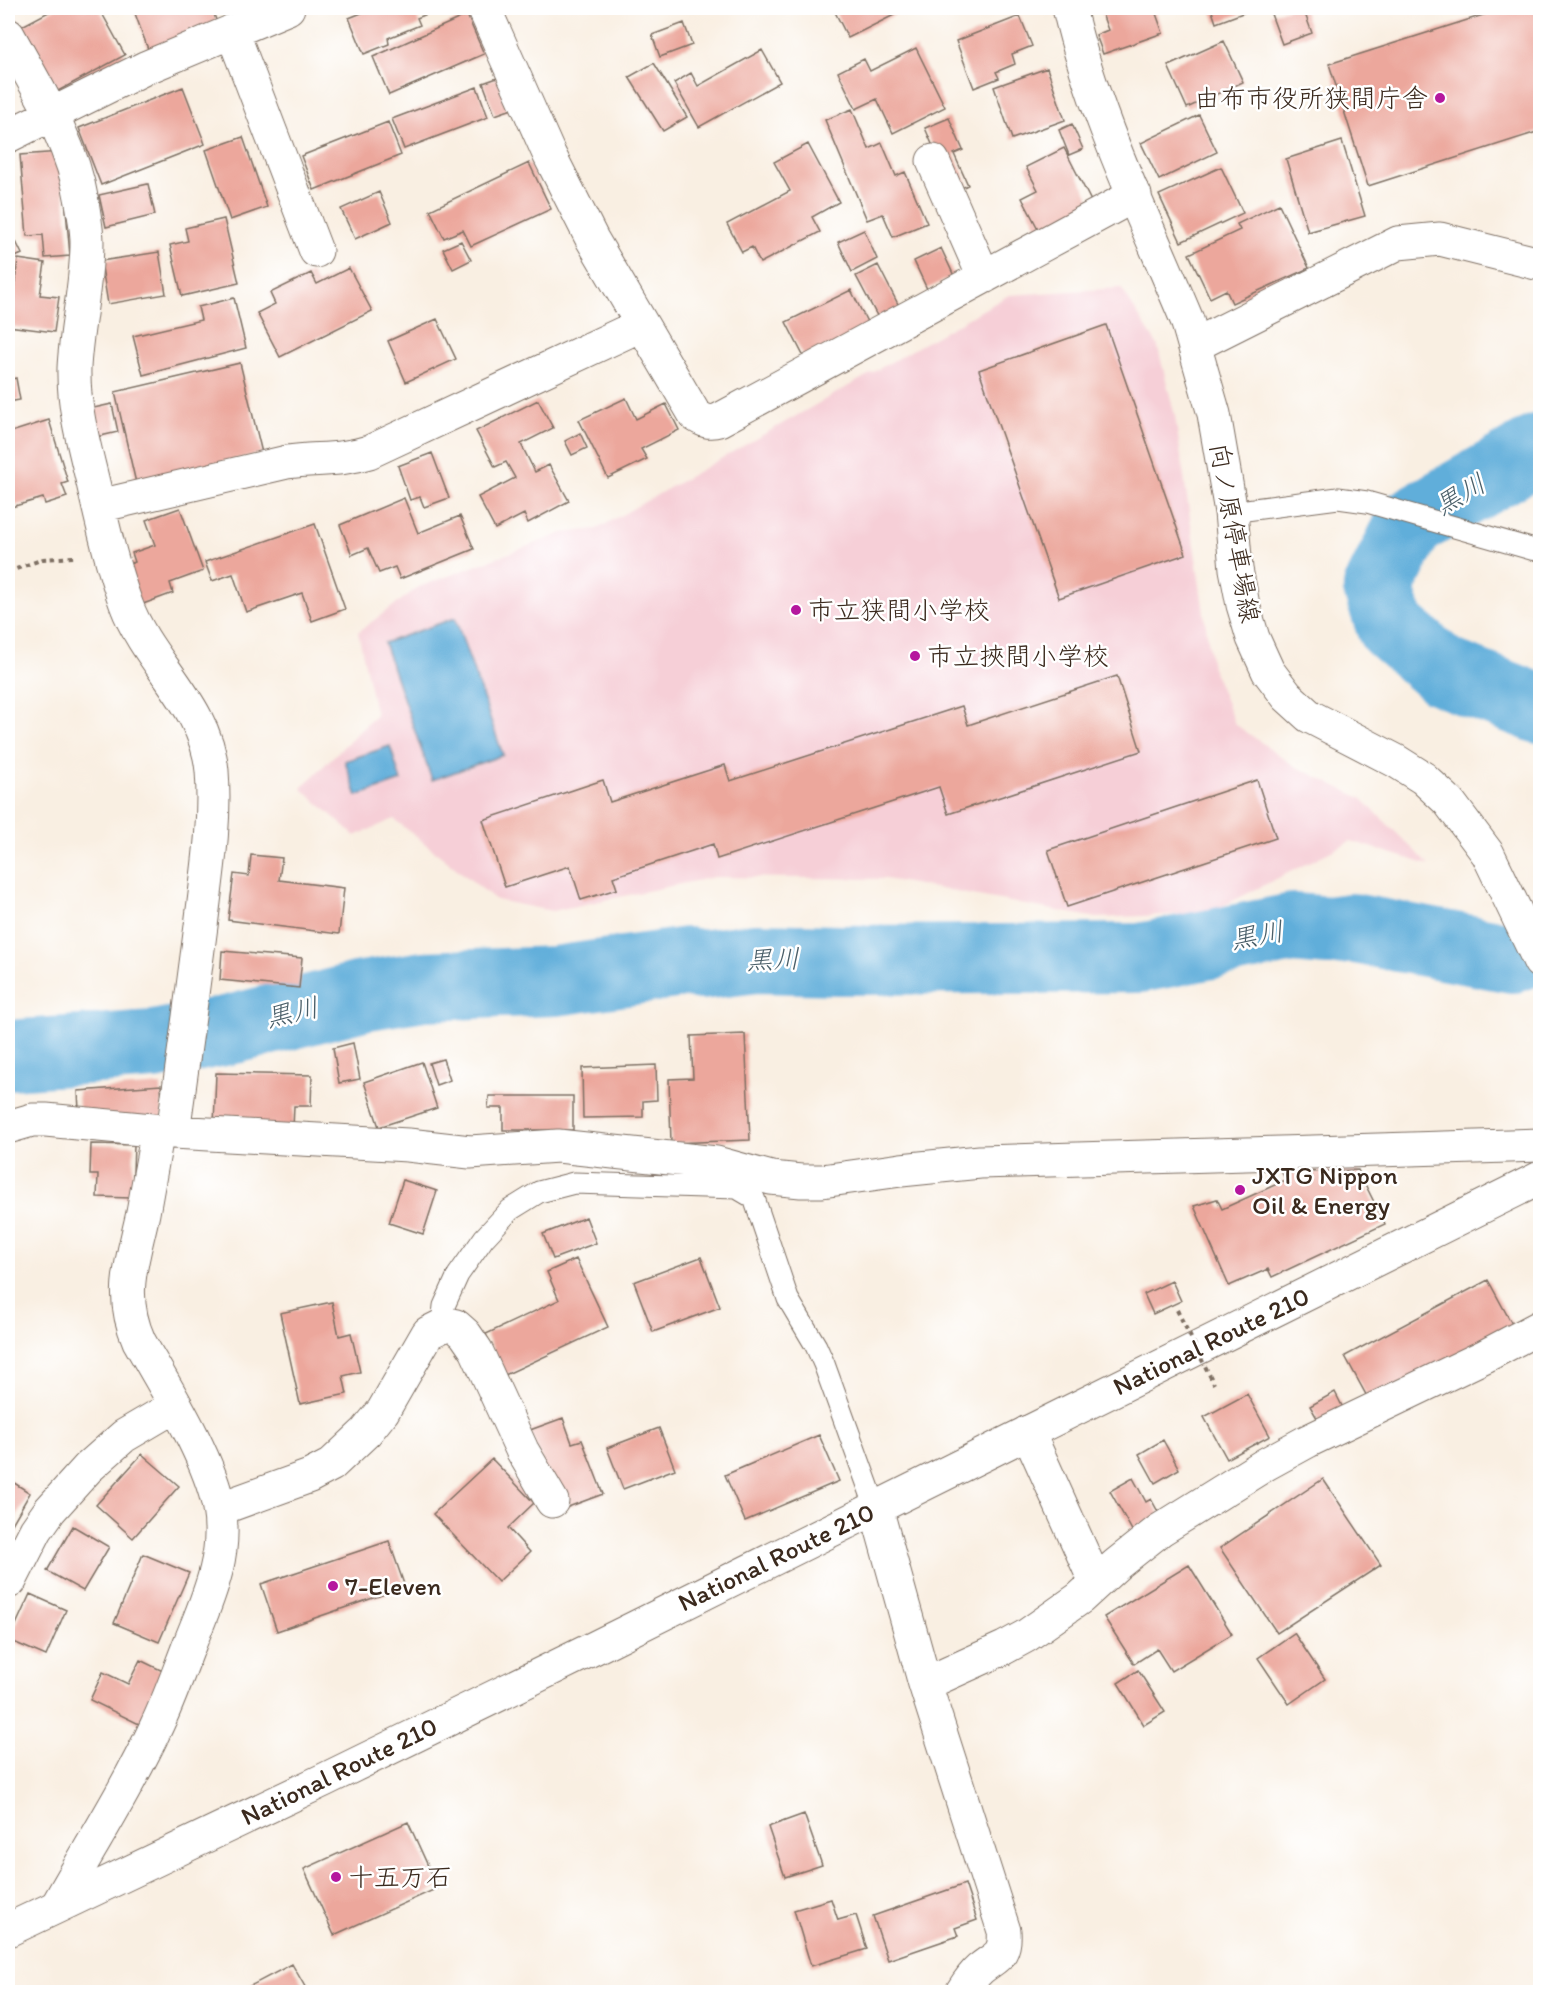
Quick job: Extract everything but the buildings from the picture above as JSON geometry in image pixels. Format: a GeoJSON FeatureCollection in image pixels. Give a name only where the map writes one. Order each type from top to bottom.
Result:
{"type":"FeatureCollection","features":[{"type":"Feature","properties":{"kind":"main road"},"geometry":{"type":"LineString","coordinates":[[8,136],[145,68],[288,8]]}},
{"type":"Feature","properties":{"kind":"main road"},"geometry":{"type":"LineString","coordinates":[[484,8],[549,154],[592,239],[695,415],[711,422],[719,420],[1135,195]]}},
{"type":"Feature","properties":{"kind":"main road","name":"向ノ原停車場線"},"geometry":{"type":"LineString","coordinates":[[1069,8],[1076,40],[1092,89],[1187,320],[1195,345],[1214,414],[1231,512],[1236,569],[1243,605],[1268,670],[1287,696],[1309,716],[1396,761],[1423,778],[1449,802],[1488,854],[1540,962]]}},
{"type":"Feature","properties":{"kind":"main road"},"geometry":{"type":"LineString","coordinates":[[232,31],[316,250]]}},
{"type":"Feature","properties":{"kind":"main road"},"geometry":{"type":"LineString","coordinates":[[8,35],[51,113],[71,157],[82,200],[86,229],[86,258],[74,370],[75,396],[81,434],[111,554],[126,604],[135,625],[189,704],[206,741],[212,794],[208,869],[189,1019],[169,1127],[142,1214],[129,1273],[128,1304],[133,1328],[139,1341],[207,1471],[219,1509],[222,1539],[215,1576],[165,1706],[141,1757],[57,1906]]}},
{"type":"Feature","properties":{"kind":"main road"},"geometry":{"type":"LineString","coordinates":[[933,161],[984,277]]}},
{"type":"Feature","properties":{"kind":"main road"},"geometry":{"type":"LineString","coordinates":[[1195,345],[1398,243],[1440,239],[1540,264]]}},
{"type":"Feature","properties":{"kind":"main road"},"geometry":{"type":"LineString","coordinates":[[99,506],[288,462],[307,459],[340,459],[369,452],[641,325]]}},
{"type":"Feature","properties":{"kind":"main road"},"geometry":{"type":"LineString","coordinates":[[8,1126],[32,1120],[46,1120],[408,1145],[470,1152],[558,1146],[716,1163],[754,1185],[785,1180],[822,1181],[912,1168],[980,1162],[1540,1145]]}},
{"type":"Feature","properties":{"kind":"main road","name":"National Route 210"},"geometry":{"type":"LineString","coordinates":[[8,1930],[334,1775],[1540,1178]]}},
{"type":"Feature","properties":{"kind":"main road"},"geometry":{"type":"LineString","coordinates":[[219,1509],[310,1476],[332,1465],[374,1424],[428,1333],[446,1324],[456,1326],[476,1350],[522,1450],[552,1501]]}},
{"type":"Feature","properties":{"kind":"main road"},"geometry":{"type":"LineString","coordinates":[[926,1684],[1004,1648],[1052,1620],[1160,1530],[1266,1464],[1540,1327]]}},
{"type":"Feature","properties":{"kind":"main road"},"geometry":{"type":"LineString","coordinates":[[8,1579],[10,1581],[36,1530],[50,1510],[88,1468],[124,1436],[175,1407]]}},
{"type":"Feature","properties":{"kind":"main road"},"geometry":{"type":"LineString","coordinates":[[1029,1432],[1096,1583]]}},
{"type":"Feature","properties":{"kind":"main road"},"geometry":{"type":"LineString","coordinates":[[876,1508],[926,1684],[1004,1931],[1004,1947],[1001,1953],[980,1969],[962,1992]]}},
{"type":"Feature","properties":{"kind":"lane"},"geometry":{"type":"LineString","coordinates":[[1231,512],[1338,498],[1367,502],[1536,549]]}},
{"type":"Feature","properties":{"kind":"lane"},"geometry":{"type":"LineString","coordinates":[[442,1325],[444,1306],[458,1275],[484,1238],[510,1210],[539,1192],[574,1183],[737,1188],[754,1185],[785,1291],[824,1364],[876,1508]]}},
{"type":"Feature","properties":{"kind":"path"},"geometry":{"type":"LineString","coordinates":[[8,572],[43,559],[111,554]]}},
{"type":"Feature","properties":{"kind":"path"},"geometry":{"type":"LineString","coordinates":[[1177,1310],[1214,1384]]}},
{"type":"Feature","properties":{"kind":"shaded area","name":"市立狭間小学校"},"geometry":{"type":"Polygon","coordinates":[[[1121,288],[1157,344],[1175,416],[1212,667],[1235,724],[1296,767],[1361,798],[1429,865],[1351,841],[1209,913],[1097,918],[886,879],[714,877],[552,911],[496,900],[394,819],[355,836],[301,788],[376,715],[358,632],[419,587],[563,533],[597,529],[1009,295],[1121,288]]]}},
{"type":"Feature","properties":{"kind":"water"},"geometry":{"type":"Polygon","coordinates":[[[455,618],[503,755],[432,780],[384,643],[455,618]]]}},
{"type":"Feature","properties":{"kind":"water"},"geometry":{"type":"Polygon","coordinates":[[[390,746],[401,781],[357,796],[345,761],[390,746]]]}},
{"type":"Feature","properties":{"kind":"waterway","name":"黒川"},"geometry":{"type":"LineString","coordinates":[[1540,448],[1410,523],[1378,588],[1391,627],[1442,671],[1540,709]]}},
{"type":"Feature","properties":{"kind":"waterway","name":"黒川"},"geometry":{"type":"LineString","coordinates":[[8,1055],[154,1045],[234,1029],[362,996],[424,986],[555,981],[688,962],[701,965],[756,958],[839,960],[1140,958],[1293,928],[1329,931],[1351,928],[1513,958],[1540,948]]}},
{"type":"Feature","properties":{"kind":"place","name":"由布市役所狭間庁舎"},"geometry":{"type":"Point","coordinates":[1440,98]}},
{"type":"Feature","properties":{"kind":"place","name":"市立狭間小学校"},"geometry":{"type":"Point","coordinates":[796,610]}},
{"type":"Feature","properties":{"kind":"place","name":"市立挾間小学校"},"geometry":{"type":"Point","coordinates":[915,656]}},
{"type":"Feature","properties":{"kind":"place","name":"JXTG Nippon Oil & Energy"},"geometry":{"type":"Point","coordinates":[1240,1190]}},
{"type":"Feature","properties":{"kind":"place","name":"7-Eleven"},"geometry":{"type":"Point","coordinates":[333,1586]}},
{"type":"Feature","properties":{"kind":"place","name":"十五万石"},"geometry":{"type":"Point","coordinates":[336,1877]}}]}
